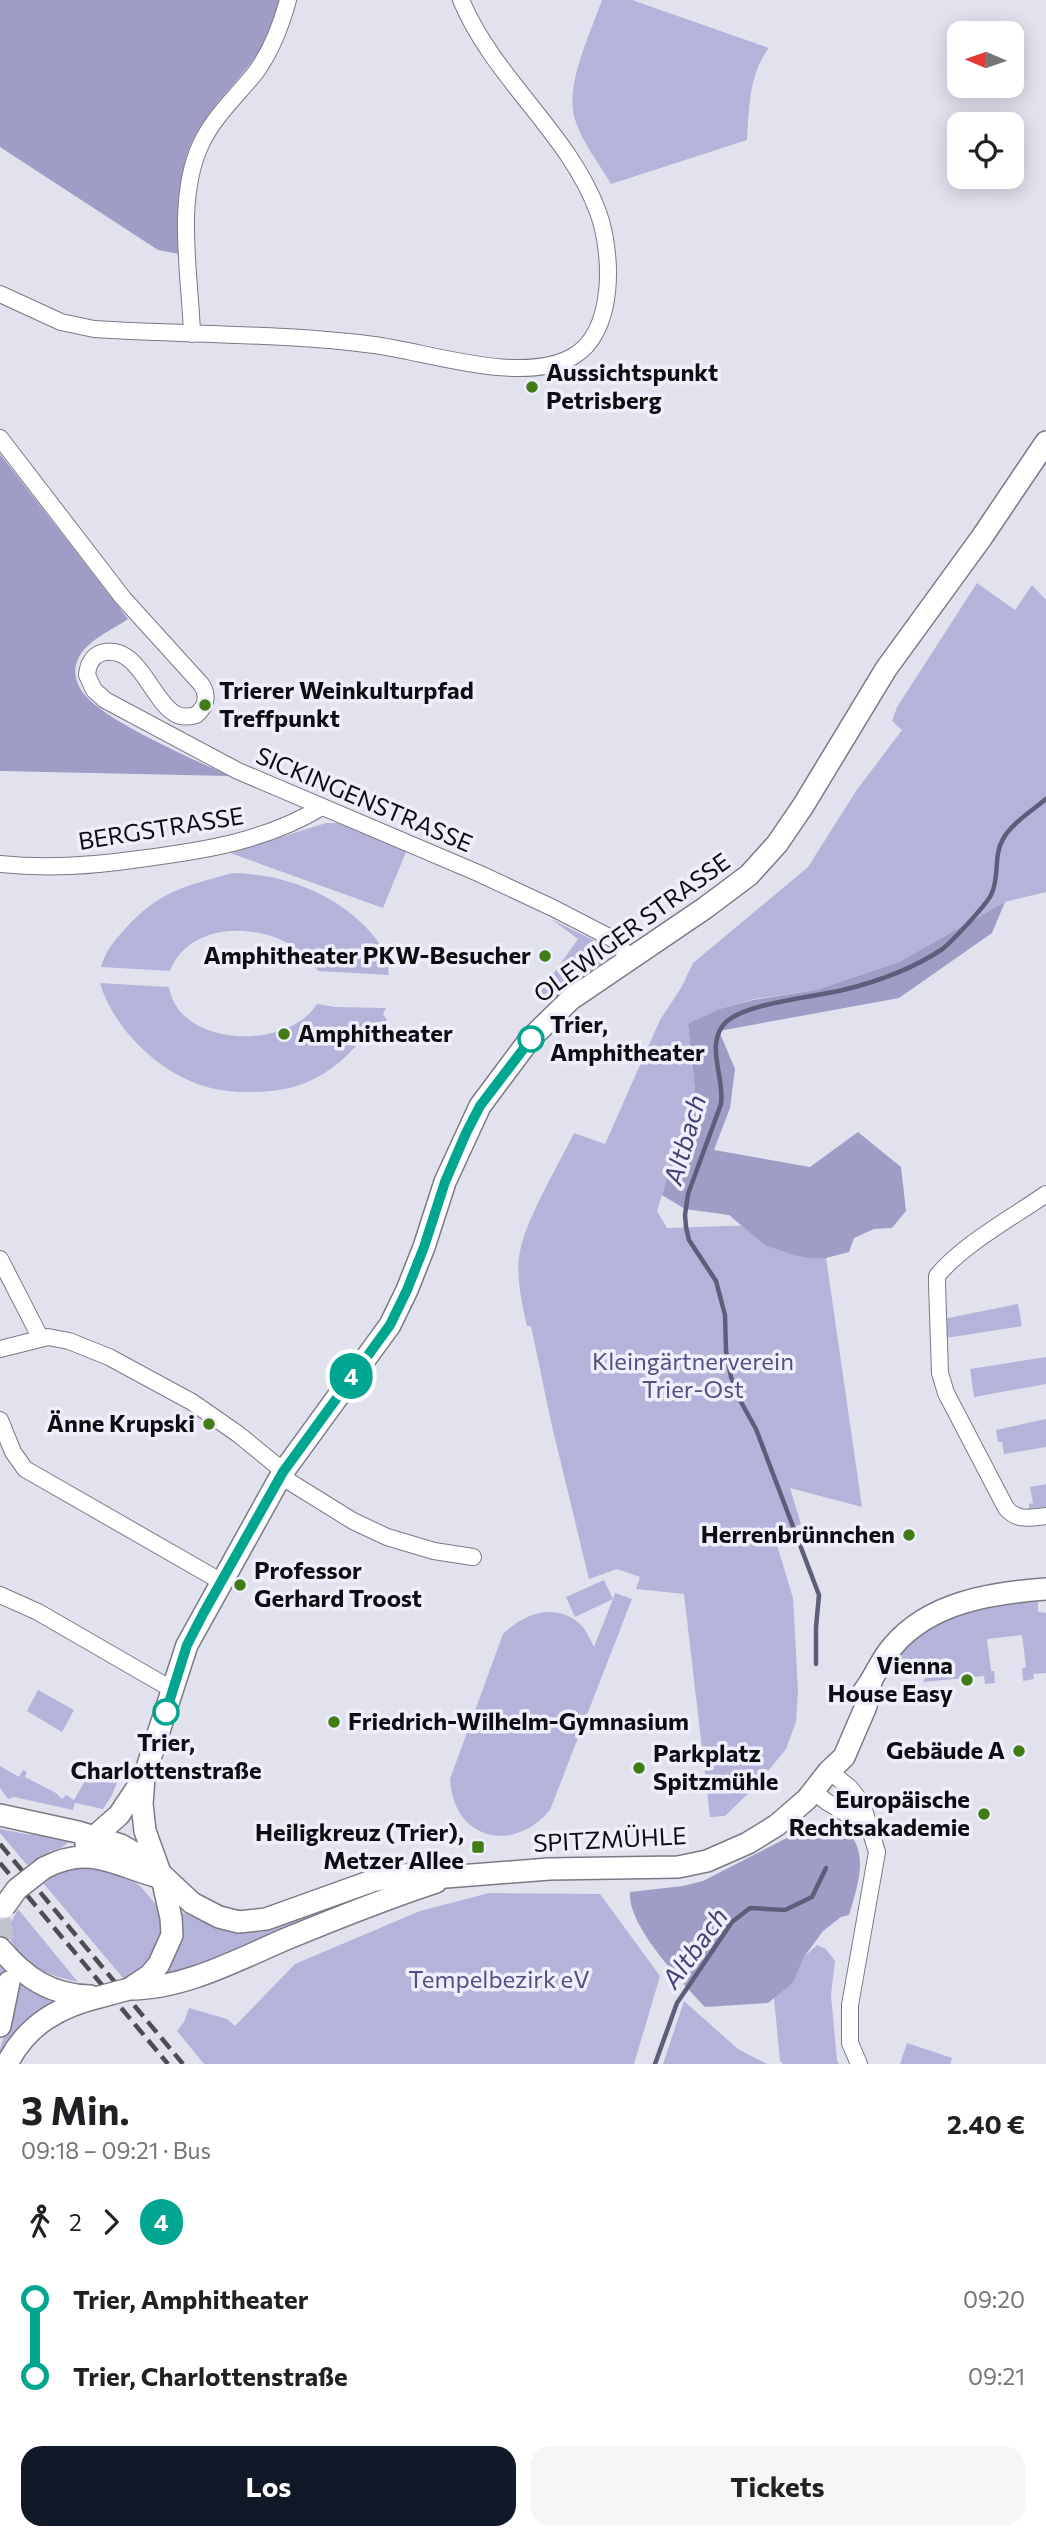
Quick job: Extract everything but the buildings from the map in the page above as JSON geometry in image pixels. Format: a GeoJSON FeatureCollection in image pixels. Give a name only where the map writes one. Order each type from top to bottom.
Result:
{"type":"FeatureCollection","features":[{"type":"Feature","properties":{"kind":"main road","name":"OLEWIGER STRASSE"},"geometry":{"type":"LineString","coordinates":[[144,1777],[187,1645],[283,1472],[390,1325],[424,1247],[445,1182],[480,1106],[513,1060],[571,999],[631,960],[749,875],[778,844],[886,669],[976,546],[1046,442]]}},
{"type":"Feature","properties":{"kind":"main road"},"geometry":{"type":"LineString","coordinates":[[829,1771],[831,1751],[856,1701],[871,1682],[891,1647],[909,1630],[930,1615],[946,1608],[970,1601],[1046,1589]]}},
{"type":"Feature","properties":{"kind":"main road"},"geometry":{"type":"LineString","coordinates":[[1019,1593],[1046,1597]]}},
{"type":"Feature","properties":{"kind":"main road","name":"SPITZMÜHLE"},"geometry":{"type":"LineString","coordinates":[[0,1815],[121,1845],[155,1867],[162,1878],[198,1908],[226,1919],[247,1922],[266,1919],[386,1877],[422,1874],[446,1877],[549,1869],[664,1868],[697,1863],[748,1843],[783,1821],[814,1792],[829,1771]]}},
{"type":"Feature","properties":{"kind":"main road"},"geometry":{"type":"LineString","coordinates":[[2,1910],[25,1881],[96,1837],[124,1809],[144,1777]]}},
{"type":"Feature","properties":{"kind":"main road"},"geometry":{"type":"LineString","coordinates":[[6,2064],[21,2040],[42,2020],[68,2006],[129,1989],[154,1970],[170,1943],[172,1928],[162,1878],[145,1831],[142,1804],[144,1777]]}},
{"type":"Feature","properties":{"kind":"main road"},"geometry":{"type":"LineString","coordinates":[[54,1863],[82,1856],[103,1858],[162,1878]]}},
{"type":"Feature","properties":{"kind":"main road","name":"SPITZMÜHLE"},"geometry":{"type":"LineString","coordinates":[[129,1989],[156,1988],[185,1980],[386,1897],[446,1877]]}},
{"type":"Feature","properties":{"kind":"main road"},"geometry":{"type":"LineString","coordinates":[[0,1948],[20,1970],[47,1988],[76,1995],[103,1996]]}},
{"type":"Feature","properties":{"kind":"main road"},"geometry":{"type":"LineString","coordinates":[[0,2026],[9,1983]]}},
{"type":"Feature","properties":{"kind":"street"},"geometry":{"type":"LineString","coordinates":[[192,334],[187,185],[204,137],[220,112],[256,72],[273,46],[288,0]]}},
{"type":"Feature","properties":{"kind":"street"},"geometry":{"type":"LineString","coordinates":[[0,294],[41,314],[78,326],[107,330],[374,345],[478,365],[522,368],[548,365],[573,357],[591,338],[603,319],[607,294],[607,257],[599,214],[576,166],[498,65],[467,15],[461,0]]}},
{"type":"Feature","properties":{"kind":"street","name":"SICKINGENSTRASSE"},"geometry":{"type":"LineString","coordinates":[[0,438],[122,598],[201,684],[206,697],[202,709],[196,715],[178,715],[169,709],[129,659],[110,652],[98,654],[89,663],[87,675],[94,690],[124,711],[238,771],[478,873],[573,918],[615,940],[631,960]]}},
{"type":"Feature","properties":{"kind":"street","name":"BERGSTRASSE"},"geometry":{"type":"LineString","coordinates":[[0,864],[42,868],[87,867],[204,850],[297,823],[322,807]]}},
{"type":"Feature","properties":{"kind":"street"},"geometry":{"type":"LineString","coordinates":[[1046,1194],[983,1237],[937,1276],[940,1373],[946,1392],[1006,1508],[1014,1516],[1023,1518],[1046,1516]]}},
{"type":"Feature","properties":{"kind":"street"},"geometry":{"type":"LineString","coordinates":[[0,1259],[40,1337]]}},
{"type":"Feature","properties":{"kind":"street"},"geometry":{"type":"LineString","coordinates":[[0,1349],[40,1337],[69,1341],[109,1357],[173,1390],[238,1434],[283,1472],[290,1482],[353,1521],[387,1537],[434,1551],[473,1557]]}},
{"type":"Feature","properties":{"kind":"street"},"geometry":{"type":"LineString","coordinates":[[0,1420],[13,1452],[25,1469],[222,1582]]}},
{"type":"Feature","properties":{"kind":"street"},"geometry":{"type":"LineString","coordinates":[[0,1595],[38,1612],[173,1690]]}},
{"type":"Feature","properties":{"kind":"street"},"geometry":{"type":"LineString","coordinates":[[829,1771],[850,1788],[862,1803],[868,1827],[875,1839],[877,1859],[851,1988],[848,2022],[850,2043],[859,2064]]}},
{"type":"Feature","properties":{"kind":"street"},"geometry":{"type":"LineString","coordinates":[[814,1792],[868,1827]]}},
{"type":"Feature","properties":{"kind":"green space"},"geometry":{"type":"Polygon","coordinates":[[[602,0],[632,0],[769,48],[754,80],[747,140],[611,184],[581,134],[572,103],[576,73],[602,0]]]}},
{"type":"Feature","properties":{"kind":"green space","name":"Kleingärtnerverein Trier-Ost"},"geometry":{"type":"Polygon","coordinates":[[[977,583],[1015,610],[1032,585],[1046,600],[1046,892],[1005,902],[899,962],[816,990],[754,999],[719,1009],[688,1025],[695,1090],[657,1211],[667,1228],[821,1223],[862,1507],[790,1488],[801,1524],[774,1535],[793,1598],[798,1691],[796,1722],[786,1749],[755,1787],[725,1816],[710,1817],[684,1594],[636,1589],[640,1577],[617,1569],[589,1579],[531,1326],[527,1326],[523,1308],[519,1278],[520,1251],[536,1207],[574,1133],[605,1144],[660,1020],[681,988],[693,963],[808,867],[856,791],[902,730],[892,721],[897,707],[977,583]]]}},
{"type":"Feature","properties":{"kind":"green space"},"geometry":{"type":"Polygon","coordinates":[[[326,823],[339,823],[406,852],[383,908],[230,853],[326,823]]]}},
{"type":"Feature","properties":{"kind":"green space"},"geometry":{"type":"Polygon","coordinates":[[[233,873],[281,879],[326,897],[346,910],[364,925],[379,943],[392,964],[388,967],[389,975],[318,971],[304,955],[286,942],[264,934],[241,931],[219,933],[198,940],[181,952],[170,971],[101,967],[117,938],[149,906],[187,886],[233,873]]]}},
{"type":"Feature","properties":{"kind":"green space"},"geometry":{"type":"Polygon","coordinates":[[[551,919],[601,944],[610,952],[606,960],[549,1002],[539,994],[578,939],[551,919]]]}},
{"type":"Feature","properties":{"kind":"green space"},"geometry":{"type":"Polygon","coordinates":[[[100,983],[169,987],[177,1007],[192,1022],[213,1032],[236,1036],[283,1030],[303,1019],[317,1004],[386,1008],[383,1014],[387,1027],[380,1033],[367,1033],[339,1062],[305,1083],[269,1091],[228,1091],[187,1080],[155,1060],[115,1016],[100,983]]]}},
{"type":"Feature","properties":{"kind":"green space"},"geometry":{"type":"Polygon","coordinates":[[[1018,1304],[1022,1326],[946,1338],[943,1319],[1018,1304]]]}},
{"type":"Feature","properties":{"kind":"green space"},"geometry":{"type":"Polygon","coordinates":[[[1046,1357],[1046,1384],[974,1397],[970,1369],[1046,1357]]]}},
{"type":"Feature","properties":{"kind":"green space"},"geometry":{"type":"Polygon","coordinates":[[[1046,1419],[1046,1447],[1004,1454],[996,1430],[1046,1419]]]}},
{"type":"Feature","properties":{"kind":"green space"},"geometry":{"type":"Polygon","coordinates":[[[1046,1484],[1046,1507],[1029,1509],[1029,1504],[1033,1503],[1030,1487],[1046,1484]]]}},
{"type":"Feature","properties":{"kind":"green space"},"geometry":{"type":"Polygon","coordinates":[[[604,1580],[613,1599],[575,1617],[566,1597],[604,1580]]]}},
{"type":"Feature","properties":{"kind":"green space"},"geometry":{"type":"Polygon","coordinates":[[[615,1593],[632,1599],[550,1810],[535,1824],[519,1833],[502,1836],[487,1834],[473,1827],[462,1815],[454,1799],[450,1779],[503,1634],[529,1616],[559,1613],[581,1625],[594,1647],[615,1593]]]}},
{"type":"Feature","properties":{"kind":"green space"},"geometry":{"type":"Polygon","coordinates":[[[1038,1601],[1038,1612],[1046,1613],[1046,1673],[1033,1674],[1034,1679],[1023,1681],[1022,1668],[1026,1667],[1022,1635],[987,1639],[995,1683],[985,1684],[984,1676],[923,1682],[928,1673],[920,1666],[917,1670],[902,1661],[893,1674],[887,1670],[899,1651],[914,1636],[932,1624],[952,1615],[995,1604],[1038,1601]]]}},
{"type":"Feature","properties":{"kind":"green space"},"geometry":{"type":"Polygon","coordinates":[[[38,1690],[74,1710],[62,1732],[27,1711],[38,1690]]]}},
{"type":"Feature","properties":{"kind":"green space"},"geometry":{"type":"Polygon","coordinates":[[[95,1764],[119,1778],[103,1809],[75,1803],[73,1810],[14,1797],[8,1799],[0,1788],[0,1766],[19,1777],[23,1770],[27,1772],[25,1777],[62,1799],[66,1795],[74,1800],[95,1764]]]}},
{"type":"Feature","properties":{"kind":"green space"},"geometry":{"type":"Polygon","coordinates":[[[0,1829],[31,1835],[32,1831],[69,1842],[54,1853],[52,1850],[27,1865],[0,1833],[0,1829]]]}},
{"type":"Feature","properties":{"kind":"green space"},"geometry":{"type":"Polygon","coordinates":[[[76,1865],[121,1872],[141,1887],[158,1907],[164,1938],[142,1971],[123,1978],[44,1884],[56,1873],[76,1865]]]}},
{"type":"Feature","properties":{"kind":"green space"},"geometry":{"type":"Polygon","coordinates":[[[382,1886],[387,1890],[231,1957],[163,1977],[179,1911],[219,1929],[262,1932],[382,1886]]]}},
{"type":"Feature","properties":{"kind":"green space","name":"Tempelbezirk eV"},"geometry":{"type":"Polygon","coordinates":[[[489,1893],[600,1894],[660,1976],[634,2064],[204,2064],[177,2031],[189,2008],[227,2019],[235,2026],[295,1964],[420,1911],[489,1893]]]}},
{"type":"Feature","properties":{"kind":"green space"},"geometry":{"type":"Polygon","coordinates":[[[18,1909],[78,1982],[44,1972],[26,1961],[19,1953],[7,1930],[18,1909]]]}},
{"type":"Feature","properties":{"kind":"green space"},"geometry":{"type":"Polygon","coordinates":[[[817,1945],[826,1949],[835,1961],[831,1995],[839,2064],[783,2064],[780,2061],[774,1998],[793,1983],[804,1957],[817,1945]]]}},
{"type":"Feature","properties":{"kind":"green space"},"geometry":{"type":"Polygon","coordinates":[[[0,1962],[29,1990],[54,2003],[0,2059],[0,2048],[9,2019],[0,1981],[0,1962]]]}},
{"type":"Feature","properties":{"kind":"green space"},"geometry":{"type":"Polygon","coordinates":[[[684,2001],[738,2049],[767,2064],[663,2064],[684,2001]]]}},
{"type":"Feature","properties":{"kind":"green space"},"geometry":{"type":"Polygon","coordinates":[[[907,2043],[952,2058],[950,2064],[900,2064],[907,2043]]]}},
{"type":"Feature","properties":{"kind":"shaded area"},"geometry":{"type":"Polygon","coordinates":[[[0,0],[281,0],[275,22],[265,42],[201,125],[186,157],[181,212],[184,255],[158,250],[0,147],[0,0]]]}},
{"type":"Feature","properties":{"kind":"shaded area"},"geometry":{"type":"Polygon","coordinates":[[[0,454],[128,619],[93,641],[82,653],[75,671],[81,690],[91,702],[127,726],[229,776],[0,771],[0,454]]]}},
{"type":"Feature","properties":{"kind":"shaded area"},"geometry":{"type":"Polygon","coordinates":[[[1005,902],[992,933],[899,998],[719,1031],[735,1069],[730,1108],[714,1150],[810,1167],[858,1132],[901,1167],[906,1211],[892,1228],[874,1229],[854,1238],[849,1252],[826,1258],[808,1258],[765,1245],[729,1215],[685,1209],[662,1195],[695,1090],[688,1024],[719,1009],[753,1000],[816,990],[899,962],[1005,902]]]}},
{"type":"Feature","properties":{"kind":"shaded area"},"geometry":{"type":"Polygon","coordinates":[[[825,1822],[841,1828],[857,1847],[859,1873],[849,1915],[841,1917],[823,1931],[804,1957],[793,1983],[768,2003],[705,2007],[647,1937],[631,1906],[630,1892],[703,1881],[808,1827],[825,1822]]]}},
{"type":"Feature","properties":{"kind":"waterway","name":"Altbach"},"geometry":{"type":"LineString","coordinates":[[816,1664],[819,1595],[756,1429],[731,1377],[726,1351],[725,1315],[716,1281],[689,1240],[686,1227],[688,1194],[721,1104],[716,1040],[726,1022],[736,1015],[764,1005],[868,983],[906,969],[941,950],[968,924],[991,895],[998,853],[1007,833],[1046,799]]}},
{"type":"Feature","properties":{"kind":"waterway","name":"Altbach"},"geometry":{"type":"LineString","coordinates":[[655,2064],[677,2003],[732,1922],[750,1908],[785,1910],[812,1897],[826,1868]]}},
{"type":"Feature","properties":{"kind":"tunnel"},"geometry":{"type":"LineString","coordinates":[[0,1919],[8,1966]]}},
{"type":"Feature","properties":{"kind":"railway"},"geometry":{"type":"LineString","coordinates":[[0,1844],[183,2064]]}},
{"type":"Feature","properties":{"kind":"railway"},"geometry":{"type":"LineString","coordinates":[[0,1863],[168,2064]]}},
{"type":"Feature","properties":{"kind":"bus line","name":"4"},"geometry":{"type":"LineString","coordinates":[[166,1712],[187,1645],[203,1614],[283,1472],[390,1325],[407,1290],[445,1182],[466,1133],[480,1106],[531,1039]]}},
{"type":"Feature","properties":{"kind":"place","name":"Aussichtspunkt Petrisberg"},"geometry":{"type":"Point","coordinates":[532,387]}},
{"type":"Feature","properties":{"kind":"place","name":"Trierer Weinkulturpfad Treffpunkt"},"geometry":{"type":"Point","coordinates":[205,705]}},
{"type":"Feature","properties":{"kind":"place","name":"Amphitheater PKW-Besucher"},"geometry":{"type":"Point","coordinates":[545,956]}},
{"type":"Feature","properties":{"kind":"place","name":"Amphitheater"},"geometry":{"type":"Point","coordinates":[284,1034]}},
{"type":"Feature","properties":{"kind":"place","name":"Trier, Amphitheater"},"geometry":{"type":"Point","coordinates":[531,1039]}},
{"type":"Feature","properties":{"kind":"place","name":"Änne Krupski"},"geometry":{"type":"Point","coordinates":[209,1424]}},
{"type":"Feature","properties":{"kind":"place","name":"Herrenbrünnchen"},"geometry":{"type":"Point","coordinates":[909,1535]}},
{"type":"Feature","properties":{"kind":"place","name":"Professor Gerhard Troost"},"geometry":{"type":"Point","coordinates":[240,1585]}},
{"type":"Feature","properties":{"kind":"place","name":"Vienna House Easy"},"geometry":{"type":"Point","coordinates":[967,1680]}},
{"type":"Feature","properties":{"kind":"place","name":"Trier, Charlottenstraße"},"geometry":{"type":"Point","coordinates":[166,1712]}},
{"type":"Feature","properties":{"kind":"place","name":"Friedrich-Wilhelm-Gymnasium"},"geometry":{"type":"Point","coordinates":[334,1722]}},
{"type":"Feature","properties":{"kind":"place","name":"Gebäude A"},"geometry":{"type":"Point","coordinates":[1019,1751]}},
{"type":"Feature","properties":{"kind":"place","name":"Parkplatz Spitzmühle"},"geometry":{"type":"Point","coordinates":[639,1768]}},
{"type":"Feature","properties":{"kind":"place","name":"Europäische Rechtsakademie"},"geometry":{"type":"Point","coordinates":[984,1814]}},
{"type":"Feature","properties":{"kind":"place","name":"Heiligkreuz (Trier), Metzer Allee"},"geometry":{"type":"Point","coordinates":[478,1847]}}]}
